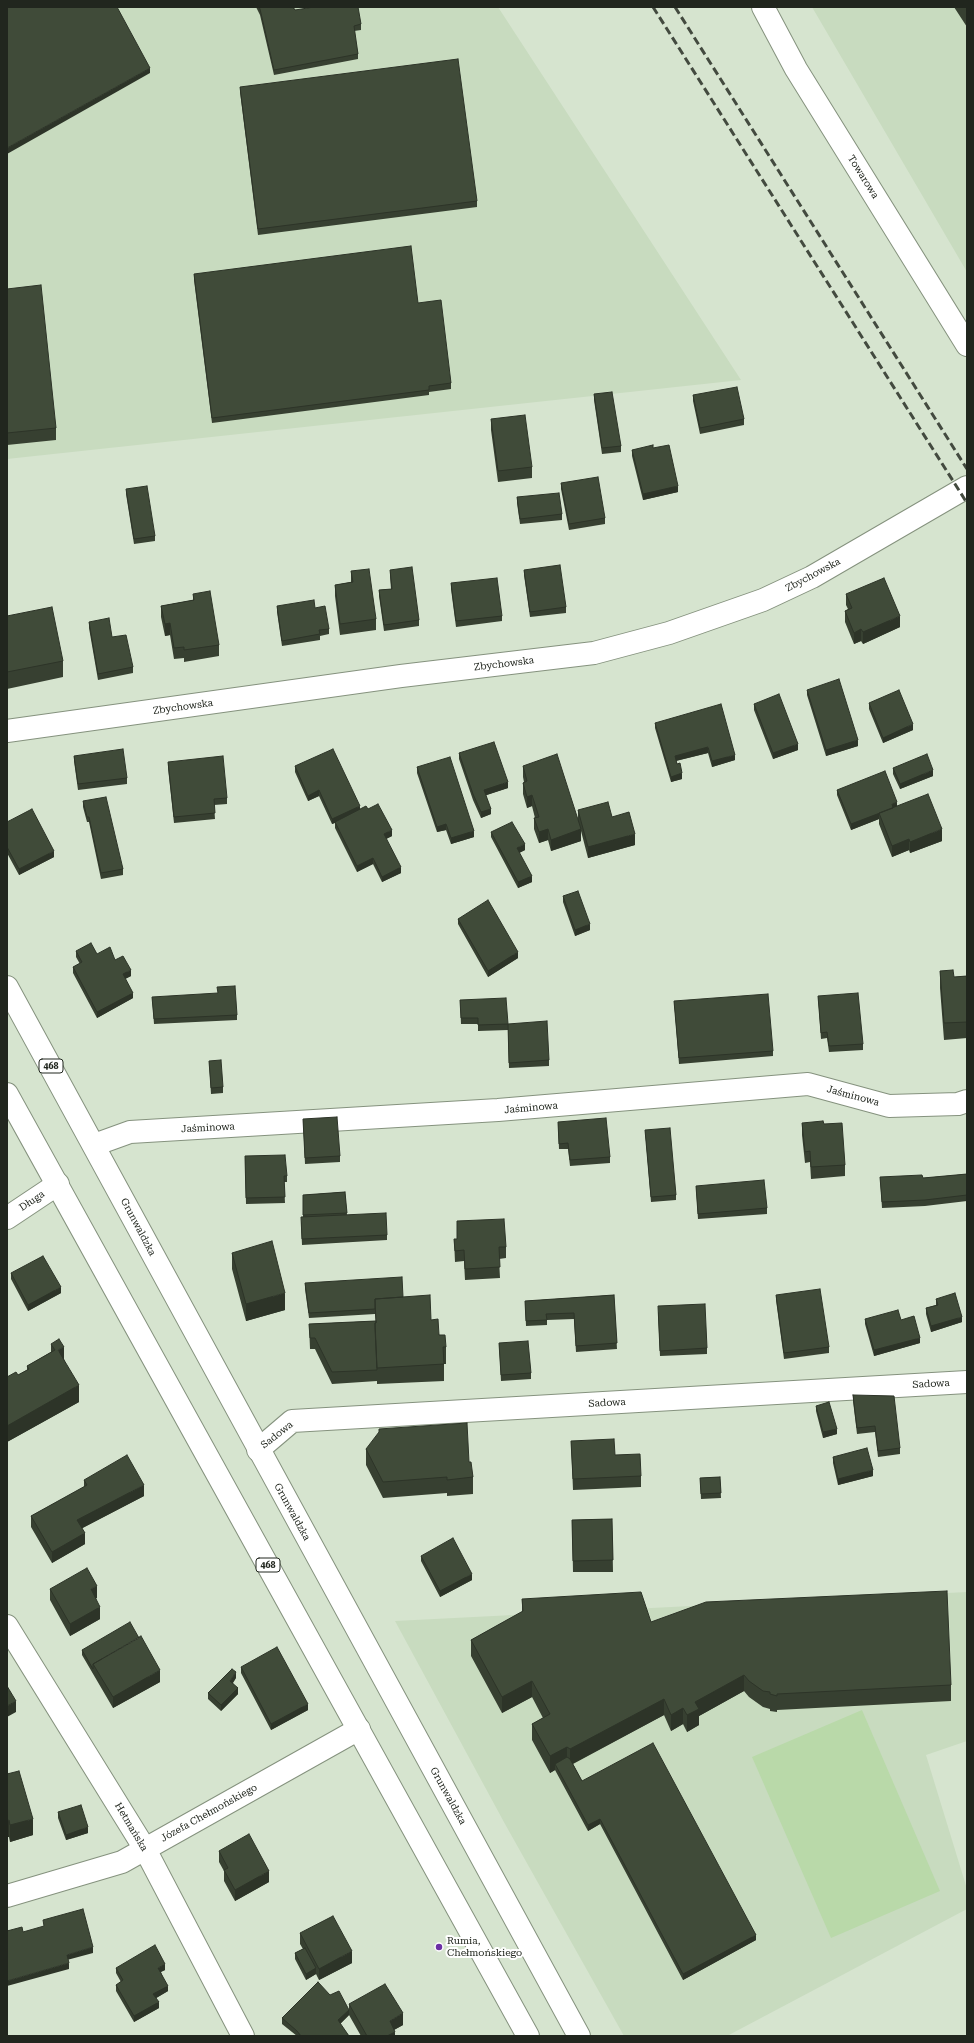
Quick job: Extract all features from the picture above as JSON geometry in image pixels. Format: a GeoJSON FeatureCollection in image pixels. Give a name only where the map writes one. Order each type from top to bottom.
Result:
{"type":"FeatureCollection","features":[{"type":"Feature","properties":{"kind":"street","name":"Towarowa"},"geometry":{"type":"LineString","coordinates":[[763,7],[796,69],[967,345]]}},
{"type":"Feature","properties":{"kind":"street","name":"Zbychowska"},"geometry":{"type":"LineString","coordinates":[[7,731],[401,676],[594,653],[669,633],[763,600],[812,577],[967,487]]}},
{"type":"Feature","properties":{"kind":"street","name":"Grunwaldzka"},"geometry":{"type":"LineString","coordinates":[[7,987],[258,1450],[579,2036]]}},
{"type":"Feature","properties":{"kind":"street","name":"Jaśminowa"},"geometry":{"type":"LineString","coordinates":[[94,1145],[130,1132],[498,1110],[808,1084],[889,1106],[958,1104],[967,1101]]}},
{"type":"Feature","properties":{"kind":"street","name":"468"},"geometry":{"type":"LineString","coordinates":[[7,1094],[528,2036]]}},
{"type":"Feature","properties":{"kind":"street","name":"Długa"},"geometry":{"type":"LineString","coordinates":[[7,1218],[58,1184]]}},
{"type":"Feature","properties":{"kind":"street","name":"Sadowa"},"geometry":{"type":"LineString","coordinates":[[258,1450],[292,1421],[967,1382]]}},
{"type":"Feature","properties":{"kind":"street","name":"Hetmańska"},"geometry":{"type":"LineString","coordinates":[[7,1626],[145,1849],[243,2036]]}},
{"type":"Feature","properties":{"kind":"street","name":"Józefa Chełmońskiego"},"geometry":{"type":"LineString","coordinates":[[7,1896],[122,1862],[359,1729]]}},
{"type":"Feature","properties":{"kind":"shaded area"},"geometry":{"type":"Polygon","coordinates":[[[7,7],[498,7],[741,380],[7,459],[7,7]]]}},
{"type":"Feature","properties":{"kind":"shaded area"},"geometry":{"type":"Polygon","coordinates":[[[812,7],[967,7],[967,272],[812,7]]]}},
{"type":"Feature","properties":{"kind":"shaded area"},"geometry":{"type":"Polygon","coordinates":[[[967,1592],[967,1741],[926,1755],[967,1889],[967,1909],[727,2036],[624,2036],[505,1824],[395,1621],[967,1592]]]}},
{"type":"Feature","properties":{"kind":"green space"},"geometry":{"type":"Polygon","coordinates":[[[862,1710],[940,1891],[831,1938],[752,1757],[862,1710]]]}},
{"type":"Feature","properties":{"kind":"building"},"geometry":{"type":"Polygon","coordinates":[[[7,7],[117,7],[150,68],[7,148],[7,7]]]}},
{"type":"Feature","properties":{"kind":"building"},"geometry":{"type":"Polygon","coordinates":[[[259,7],[293,7],[295,10],[314,7],[358,7],[361,24],[354,26],[358,54],[274,70],[259,7]]]}},
{"type":"Feature","properties":{"kind":"building"},"geometry":{"type":"Polygon","coordinates":[[[458,59],[477,201],[258,229],[240,87],[458,59]]]}},
{"type":"Feature","properties":{"kind":"building"},"geometry":{"type":"Polygon","coordinates":[[[411,246],[418,303],[441,300],[451,383],[429,386],[429,390],[212,418],[194,274],[411,246]]]}},
{"type":"Feature","properties":{"kind":"building"},"geometry":{"type":"Polygon","coordinates":[[[41,285],[56,428],[7,433],[7,289],[41,285]]]}},
{"type":"Feature","properties":{"kind":"building"},"geometry":{"type":"Polygon","coordinates":[[[737,387],[744,419],[700,428],[693,395],[737,387]]]}},
{"type":"Feature","properties":{"kind":"building"},"geometry":{"type":"Polygon","coordinates":[[[612,392],[621,446],[602,448],[594,394],[612,392]]]}},
{"type":"Feature","properties":{"kind":"building"},"geometry":{"type":"Polygon","coordinates":[[[525,415],[532,467],[498,471],[491,419],[525,415]]]}},
{"type":"Feature","properties":{"kind":"building"},"geometry":{"type":"Polygon","coordinates":[[[653,445],[653,448],[669,445],[678,486],[643,494],[632,450],[653,445]]]}},
{"type":"Feature","properties":{"kind":"building"},"geometry":{"type":"Polygon","coordinates":[[[598,477],[605,518],[569,524],[561,483],[598,477]]]}},
{"type":"Feature","properties":{"kind":"building"},"geometry":{"type":"Polygon","coordinates":[[[147,486],[155,536],[134,539],[126,489],[147,486]]]}},
{"type":"Feature","properties":{"kind":"building"},"geometry":{"type":"Polygon","coordinates":[[[559,493],[562,514],[520,519],[517,497],[559,493]]]}},
{"type":"Feature","properties":{"kind":"building"},"geometry":{"type":"Polygon","coordinates":[[[560,565],[566,607],[530,612],[524,570],[560,565]]]}},
{"type":"Feature","properties":{"kind":"building"},"geometry":{"type":"Polygon","coordinates":[[[412,567],[419,620],[384,625],[379,590],[392,589],[390,570],[412,567]]]}},
{"type":"Feature","properties":{"kind":"building"},"geometry":{"type":"Polygon","coordinates":[[[369,569],[376,619],[340,624],[335,585],[353,582],[351,571],[369,569]]]}},
{"type":"Feature","properties":{"kind":"building"},"geometry":{"type":"Polygon","coordinates":[[[497,578],[502,616],[456,621],[451,583],[497,578]]]}},
{"type":"Feature","properties":{"kind":"building"},"geometry":{"type":"Polygon","coordinates":[[[884,578],[900,616],[863,632],[861,629],[854,633],[845,611],[852,608],[846,594],[884,578]]]}},
{"type":"Feature","properties":{"kind":"building"},"geometry":{"type":"Polygon","coordinates":[[[210,591],[219,645],[184,650],[184,647],[174,648],[170,623],[165,624],[161,606],[194,600],[193,594],[210,591]]]}},
{"type":"Feature","properties":{"kind":"building"},"geometry":{"type":"Polygon","coordinates":[[[314,600],[315,608],[325,606],[329,629],[319,630],[320,634],[282,641],[277,606],[314,600]]]}},
{"type":"Feature","properties":{"kind":"building"},"geometry":{"type":"Polygon","coordinates":[[[52,607],[63,661],[7,672],[7,616],[52,607]]]}},
{"type":"Feature","properties":{"kind":"building"},"geometry":{"type":"Polygon","coordinates":[[[109,618],[112,637],[126,635],[133,667],[98,674],[89,622],[109,618]]]}},
{"type":"Feature","properties":{"kind":"building"},"geometry":{"type":"Polygon","coordinates":[[[839,679],[858,740],[826,750],[807,690],[839,679]]]}},
{"type":"Feature","properties":{"kind":"building"},"geometry":{"type":"Polygon","coordinates":[[[899,690],[913,724],[883,738],[869,703],[899,690]]]}},
{"type":"Feature","properties":{"kind":"building"},"geometry":{"type":"Polygon","coordinates":[[[779,694],[798,744],[773,753],[754,704],[779,694]]]}},
{"type":"Feature","properties":{"kind":"building"},"geometry":{"type":"Polygon","coordinates":[[[721,704],[735,755],[712,761],[708,747],[675,756],[677,764],[680,763],[682,773],[671,777],[655,723],[721,704]]]}},
{"type":"Feature","properties":{"kind":"building"},"geometry":{"type":"Polygon","coordinates":[[[494,742],[508,782],[484,790],[491,809],[481,812],[473,794],[459,753],[494,742]]]}},
{"type":"Feature","properties":{"kind":"building"},"geometry":{"type":"Polygon","coordinates":[[[123,749],[127,778],[78,784],[74,756],[123,749]]]}},
{"type":"Feature","properties":{"kind":"building"},"geometry":{"type":"Polygon","coordinates":[[[333,749],[360,806],[332,819],[319,790],[308,796],[295,766],[333,749]]]}},
{"type":"Feature","properties":{"kind":"building"},"geometry":{"type":"Polygon","coordinates":[[[557,754],[581,829],[551,840],[548,829],[539,832],[534,818],[539,817],[532,795],[527,797],[523,783],[527,781],[523,766],[557,754]]]}},
{"type":"Feature","properties":{"kind":"building"},"geometry":{"type":"Polygon","coordinates":[[[927,754],[933,770],[900,784],[893,768],[927,754]]]}},
{"type":"Feature","properties":{"kind":"building"},"geometry":{"type":"Polygon","coordinates":[[[223,756],[227,798],[214,799],[215,813],[174,817],[168,762],[223,756]]]}},
{"type":"Feature","properties":{"kind":"building"},"geometry":{"type":"Polygon","coordinates":[[[450,757],[474,831],[451,838],[446,824],[437,827],[417,767],[450,757]]]}},
{"type":"Feature","properties":{"kind":"building"},"geometry":{"type":"Polygon","coordinates":[[[885,771],[897,802],[892,804],[893,808],[851,824],[837,790],[885,771]]]}},
{"type":"Feature","properties":{"kind":"building"},"geometry":{"type":"Polygon","coordinates":[[[928,794],[942,829],[910,842],[909,839],[892,846],[879,813],[928,794]]]}},
{"type":"Feature","properties":{"kind":"building"},"geometry":{"type":"Polygon","coordinates":[[[106,797],[123,869],[101,873],[89,817],[87,817],[83,801],[106,797]]]}},
{"type":"Feature","properties":{"kind":"building"},"geometry":{"type":"Polygon","coordinates":[[[608,802],[612,817],[629,812],[635,834],[588,847],[578,810],[608,802]]]}},
{"type":"Feature","properties":{"kind":"building"},"geometry":{"type":"Polygon","coordinates":[[[378,804],[392,830],[384,834],[401,867],[382,877],[373,858],[357,866],[335,822],[366,806],[368,809],[378,804]]]}},
{"type":"Feature","properties":{"kind":"building"},"geometry":{"type":"Polygon","coordinates":[[[32,809],[54,851],[19,869],[7,847],[7,822],[32,809]]]}},
{"type":"Feature","properties":{"kind":"building"},"geometry":{"type":"Polygon","coordinates":[[[512,822],[525,844],[517,848],[532,876],[518,882],[491,832],[512,822]]]}},
{"type":"Feature","properties":{"kind":"building"},"geometry":{"type":"Polygon","coordinates":[[[578,891],[590,924],[575,930],[563,896],[578,891]]]}},
{"type":"Feature","properties":{"kind":"building"},"geometry":{"type":"Polygon","coordinates":[[[488,900],[518,952],[488,971],[458,919],[488,900]]]}},
{"type":"Feature","properties":{"kind":"building"},"geometry":{"type":"Polygon","coordinates":[[[91,943],[97,954],[110,947],[115,960],[123,956],[131,970],[123,974],[133,993],[97,1012],[73,967],[82,962],[76,951],[91,943]]]}},
{"type":"Feature","properties":{"kind":"building"},"geometry":{"type":"Polygon","coordinates":[[[953,970],[954,977],[967,976],[967,1022],[944,1023],[940,971],[953,970]]]}},
{"type":"Feature","properties":{"kind":"building"},"geometry":{"type":"Polygon","coordinates":[[[235,986],[237,1015],[154,1019],[152,997],[218,993],[217,987],[235,986]]]}},
{"type":"Feature","properties":{"kind":"building"},"geometry":{"type":"Polygon","coordinates":[[[858,993],[863,1044],[829,1046],[827,1032],[821,1033],[818,996],[858,993]]]}},
{"type":"Feature","properties":{"kind":"building"},"geometry":{"type":"Polygon","coordinates":[[[768,994],[773,1051],[679,1058],[674,1001],[768,994]]]}},
{"type":"Feature","properties":{"kind":"building"},"geometry":{"type":"Polygon","coordinates":[[[506,998],[508,1024],[478,1025],[478,1018],[461,1018],[460,1000],[506,998]]]}},
{"type":"Feature","properties":{"kind":"building"},"geometry":{"type":"Polygon","coordinates":[[[547,1021],[549,1060],[509,1063],[508,1024],[547,1021]]]}},
{"type":"Feature","properties":{"kind":"building"},"geometry":{"type":"Polygon","coordinates":[[[221,1060],[223,1087],[211,1088],[209,1061],[221,1060]]]}},
{"type":"Feature","properties":{"kind":"building"},"geometry":{"type":"Polygon","coordinates":[[[337,1117],[340,1156],[305,1158],[303,1119],[337,1117]]]}},
{"type":"Feature","properties":{"kind":"building"},"geometry":{"type":"Polygon","coordinates":[[[606,1118],[610,1157],[570,1160],[568,1143],[559,1144],[558,1122],[606,1118]]]}},
{"type":"Feature","properties":{"kind":"building"},"geometry":{"type":"Polygon","coordinates":[[[823,1121],[824,1124],[842,1123],[845,1165],[811,1167],[810,1151],[805,1152],[802,1123],[823,1121]]]}},
{"type":"Feature","properties":{"kind":"building"},"geometry":{"type":"Polygon","coordinates":[[[670,1128],[676,1195],[651,1197],[645,1130],[670,1128]]]}},
{"type":"Feature","properties":{"kind":"building"},"geometry":{"type":"Polygon","coordinates":[[[285,1155],[287,1176],[284,1176],[285,1197],[246,1198],[245,1156],[285,1155]]]}},
{"type":"Feature","properties":{"kind":"building"},"geometry":{"type":"Polygon","coordinates":[[[967,1174],[967,1195],[925,1200],[882,1202],[880,1177],[922,1175],[923,1178],[967,1174]]]}},
{"type":"Feature","properties":{"kind":"building"},"geometry":{"type":"Polygon","coordinates":[[[764,1180],[767,1208],[698,1214],[696,1186],[764,1180]]]}},
{"type":"Feature","properties":{"kind":"building"},"geometry":{"type":"Polygon","coordinates":[[[345,1192],[347,1213],[303,1215],[303,1195],[345,1192]]]}},
{"type":"Feature","properties":{"kind":"building"},"geometry":{"type":"Polygon","coordinates":[[[386,1213],[387,1235],[302,1239],[301,1217],[386,1213]]]}},
{"type":"Feature","properties":{"kind":"building"},"geometry":{"type":"Polygon","coordinates":[[[504,1219],[506,1247],[499,1247],[500,1267],[465,1269],[464,1250],[455,1251],[454,1239],[457,1239],[457,1221],[504,1219]]]}},
{"type":"Feature","properties":{"kind":"building"},"geometry":{"type":"Polygon","coordinates":[[[272,1241],[285,1293],[246,1304],[232,1253],[272,1241]]]}},
{"type":"Feature","properties":{"kind":"building"},"geometry":{"type":"Polygon","coordinates":[[[43,1256],[61,1287],[28,1305],[11,1273],[43,1256]]]}},
{"type":"Feature","properties":{"kind":"building"},"geometry":{"type":"Polygon","coordinates":[[[402,1277],[403,1297],[375,1299],[375,1309],[309,1313],[305,1283],[402,1277]]]}},
{"type":"Feature","properties":{"kind":"building"},"geometry":{"type":"Polygon","coordinates":[[[820,1289],[829,1347],[784,1353],[776,1295],[820,1289]]]}},
{"type":"Feature","properties":{"kind":"building"},"geometry":{"type":"Polygon","coordinates":[[[955,1293],[962,1317],[931,1326],[926,1308],[938,1305],[936,1299],[955,1293]]]}},
{"type":"Feature","properties":{"kind":"building"},"geometry":{"type":"Polygon","coordinates":[[[430,1295],[431,1320],[438,1319],[439,1335],[445,1335],[446,1347],[443,1347],[444,1364],[377,1368],[375,1299],[430,1295]]]}},
{"type":"Feature","properties":{"kind":"building"},"geometry":{"type":"Polygon","coordinates":[[[614,1295],[617,1343],[576,1346],[574,1313],[546,1314],[547,1320],[526,1321],[525,1301],[614,1295]]]}},
{"type":"Feature","properties":{"kind":"building"},"geometry":{"type":"Polygon","coordinates":[[[705,1304],[707,1348],[660,1351],[658,1306],[705,1304]]]}},
{"type":"Feature","properties":{"kind":"building"},"geometry":{"type":"Polygon","coordinates":[[[898,1310],[901,1320],[914,1316],[920,1338],[874,1350],[865,1319],[898,1310]]]}},
{"type":"Feature","properties":{"kind":"building"},"geometry":{"type":"Polygon","coordinates":[[[376,1321],[377,1370],[332,1372],[315,1338],[310,1338],[309,1324],[376,1321]]]}},
{"type":"Feature","properties":{"kind":"building"},"geometry":{"type":"Polygon","coordinates":[[[59,1339],[64,1347],[58,1350],[79,1385],[7,1426],[7,1377],[16,1372],[18,1375],[29,1369],[27,1366],[55,1350],[51,1344],[59,1339]]]}},
{"type":"Feature","properties":{"kind":"building"},"geometry":{"type":"Polygon","coordinates":[[[528,1341],[531,1373],[501,1375],[499,1343],[528,1341]]]}},
{"type":"Feature","properties":{"kind":"building"},"geometry":{"type":"Polygon","coordinates":[[[853,1395],[894,1396],[900,1448],[878,1451],[875,1426],[857,1428],[853,1395]]]}},
{"type":"Feature","properties":{"kind":"building"},"geometry":{"type":"Polygon","coordinates":[[[829,1402],[837,1429],[823,1432],[816,1406],[829,1402]]]}},
{"type":"Feature","properties":{"kind":"building"},"geometry":{"type":"Polygon","coordinates":[[[467,1423],[469,1462],[471,1462],[473,1477],[447,1480],[447,1477],[383,1482],[366,1449],[379,1432],[379,1429],[467,1423]]]}},
{"type":"Feature","properties":{"kind":"building"},"geometry":{"type":"Polygon","coordinates":[[[614,1439],[615,1455],[640,1454],[641,1476],[573,1479],[571,1441],[614,1439]]]}},
{"type":"Feature","properties":{"kind":"building"},"geometry":{"type":"Polygon","coordinates":[[[867,1448],[873,1470],[838,1479],[833,1457],[867,1448]]]}},
{"type":"Feature","properties":{"kind":"building"},"geometry":{"type":"Polygon","coordinates":[[[127,1455],[144,1485],[77,1520],[85,1533],[52,1552],[31,1516],[87,1485],[84,1480],[127,1455]]]}},
{"type":"Feature","properties":{"kind":"building"},"geometry":{"type":"Polygon","coordinates":[[[720,1477],[721,1493],[701,1494],[700,1478],[720,1477]]]}},
{"type":"Feature","properties":{"kind":"building"},"geometry":{"type":"Polygon","coordinates":[[[612,1519],[613,1560],[573,1561],[572,1520],[612,1519]]]}},
{"type":"Feature","properties":{"kind":"building"},"geometry":{"type":"Polygon","coordinates":[[[453,1538],[472,1574],[440,1591],[421,1556],[453,1538]]]}},
{"type":"Feature","properties":{"kind":"building"},"geometry":{"type":"Polygon","coordinates":[[[87,1568],[97,1586],[91,1589],[100,1607],[70,1624],[50,1589],[87,1568]]]}},
{"type":"Feature","properties":{"kind":"building"},"geometry":{"type":"Polygon","coordinates":[[[947,1591],[951,1685],[777,1694],[777,1696],[770,1694],[770,1692],[763,1691],[749,1681],[744,1675],[695,1702],[699,1709],[687,1715],[683,1708],[671,1715],[664,1699],[570,1749],[567,1747],[550,1756],[532,1724],[550,1714],[532,1681],[502,1697],[471,1640],[523,1611],[522,1599],[641,1592],[651,1622],[706,1602],[947,1591]]]}},
{"type":"Feature","properties":{"kind":"building"},"geometry":{"type":"Polygon","coordinates":[[[130,1622],[139,1638],[93,1664],[93,1669],[82,1650],[130,1622]]]}},
{"type":"Feature","properties":{"kind":"building"},"geometry":{"type":"Polygon","coordinates":[[[141,1636],[160,1670],[113,1697],[93,1664],[141,1636]]]}},
{"type":"Feature","properties":{"kind":"building"},"geometry":{"type":"Polygon","coordinates":[[[277,1647],[308,1704],[271,1724],[241,1667],[277,1647]]]}},
{"type":"Feature","properties":{"kind":"building"},"geometry":{"type":"Polygon","coordinates":[[[232,1669],[236,1672],[230,1681],[238,1688],[221,1705],[208,1693],[232,1669]]]}},
{"type":"Feature","properties":{"kind":"building"},"geometry":{"type":"Polygon","coordinates":[[[7,1686],[16,1701],[7,1706],[7,1686]]]}},
{"type":"Feature","properties":{"kind":"building"},"geometry":{"type":"Polygon","coordinates":[[[653,1743],[756,1935],[683,1974],[600,1819],[588,1825],[555,1764],[567,1757],[570,1759],[582,1781],[653,1743]]]}},
{"type":"Feature","properties":{"kind":"building"},"geometry":{"type":"Polygon","coordinates":[[[19,1771],[33,1819],[10,1825],[9,1820],[7,1821],[7,1774],[19,1771]]]}},
{"type":"Feature","properties":{"kind":"building"},"geometry":{"type":"Polygon","coordinates":[[[81,1805],[88,1827],[66,1835],[58,1812],[81,1805]]]}},
{"type":"Feature","properties":{"kind":"building"},"geometry":{"type":"Polygon","coordinates":[[[249,1834],[269,1871],[235,1890],[224,1870],[228,1868],[219,1851],[249,1834]]]}},
{"type":"Feature","properties":{"kind":"building"},"geometry":{"type":"Polygon","coordinates":[[[83,1909],[93,1947],[67,1955],[69,1963],[7,1981],[7,1931],[22,1927],[23,1932],[44,1926],[43,1920],[83,1909]]]}},
{"type":"Feature","properties":{"kind":"building"},"geometry":{"type":"Polygon","coordinates":[[[333,1916],[352,1951],[319,1969],[300,1933],[333,1916]]]}},
{"type":"Feature","properties":{"kind":"building"},"geometry":{"type":"Polygon","coordinates":[[[155,1945],[165,1964],[158,1968],[168,1986],[153,1994],[159,2002],[134,2016],[116,1985],[123,1980],[116,1968],[155,1945]]]}},
{"type":"Feature","properties":{"kind":"building"},"geometry":{"type":"Polygon","coordinates":[[[305,1948],[316,1968],[306,1974],[295,1953],[305,1948]]]}},
{"type":"Feature","properties":{"kind":"building"},"geometry":{"type":"Polygon","coordinates":[[[318,1982],[330,1995],[339,1991],[349,2010],[338,2020],[349,2036],[301,2036],[282,2018],[318,1982]]]}},
{"type":"Feature","properties":{"kind":"building"},"geometry":{"type":"Polygon","coordinates":[[[385,1984],[403,2013],[390,2021],[395,2032],[387,2036],[367,2036],[349,2004],[385,1984]]]}},
{"type":"Feature","properties":{"kind":"railway"},"geometry":{"type":"LineString","coordinates":[[653,7],[967,503]]}},
{"type":"Feature","properties":{"kind":"railway"},"geometry":{"type":"LineString","coordinates":[[675,7],[967,469]]}},
{"type":"Feature","properties":{"kind":"place","name":"Rumia, Chełmońskiego"},"geometry":{"type":"Point","coordinates":[439,1947]}}]}
